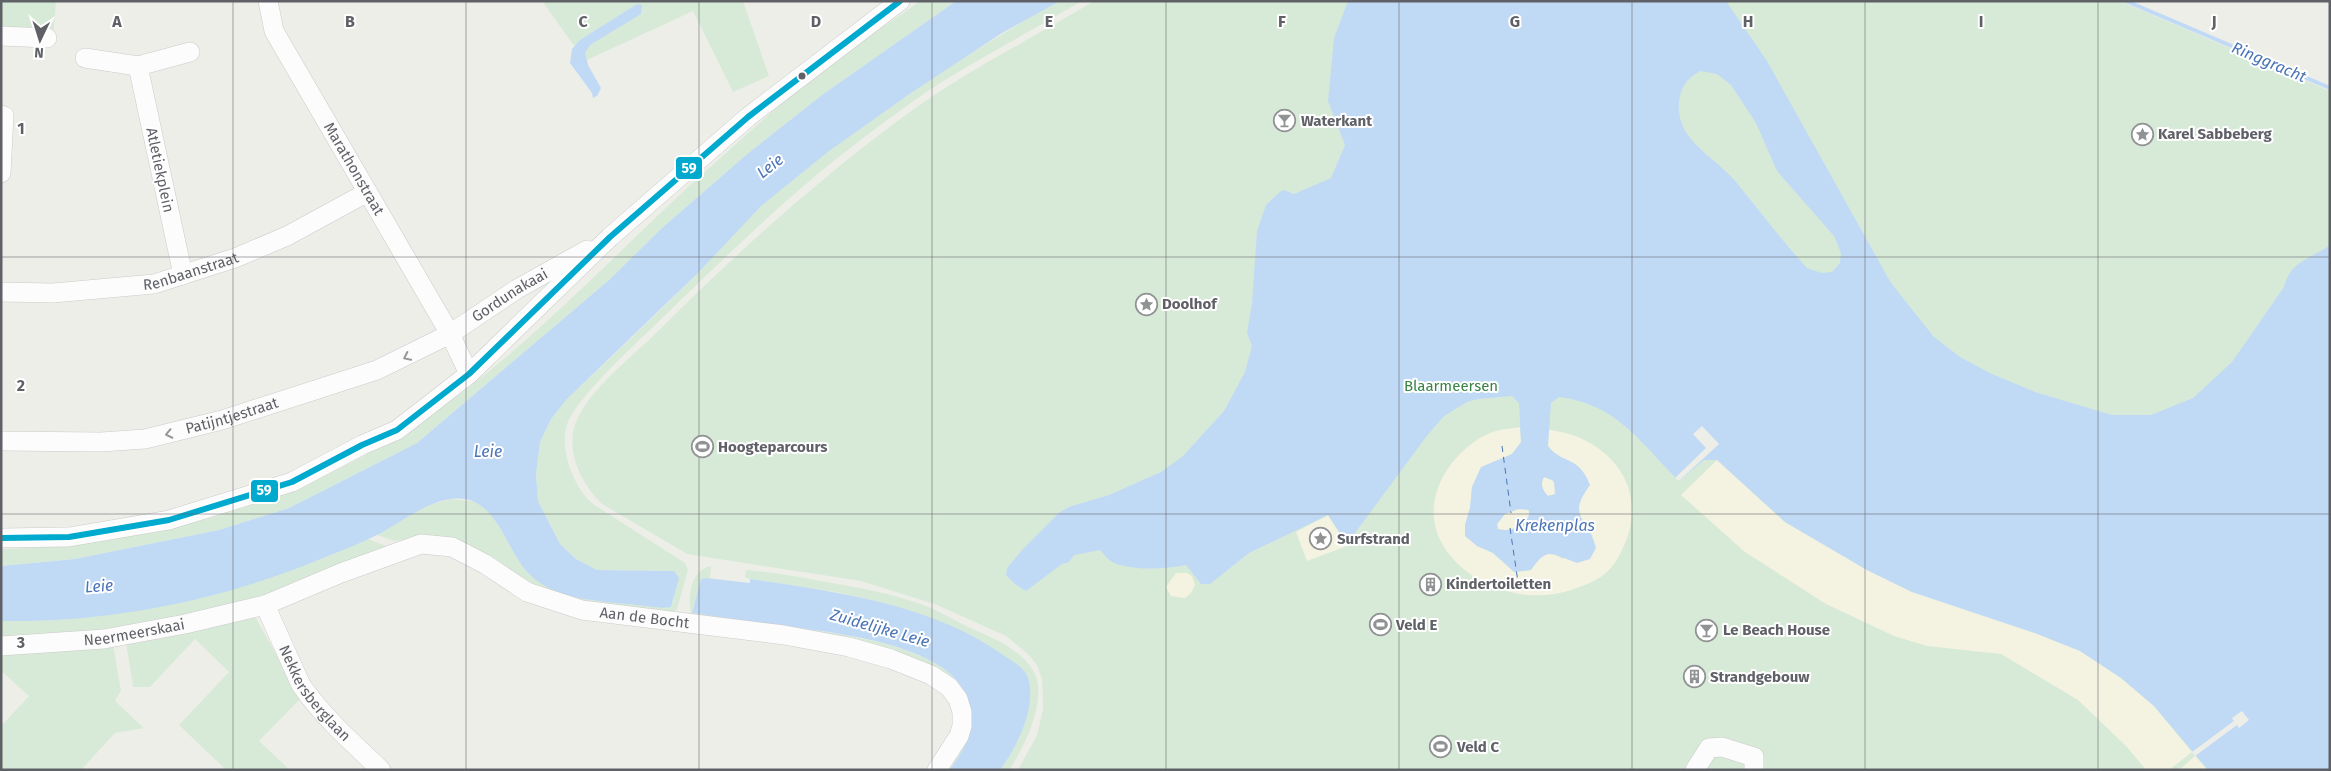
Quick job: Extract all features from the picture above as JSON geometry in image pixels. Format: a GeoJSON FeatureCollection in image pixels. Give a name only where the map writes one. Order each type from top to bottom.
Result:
{"type":"FeatureCollection","features":[{"type":"Feature","properties":{"kind":"street","name":"Marathonstraat"},"geometry":{"type":"LineString","coordinates":[[268,1],[274,31],[366,193],[450,334]]}},
{"type":"Feature","properties":{"kind":"street","name":"Gordunakaai"},"geometry":{"type":"LineString","coordinates":[[1,538],[69,537],[169,520],[292,482],[362,445],[397,430],[469,374],[610,237],[748,117],[880,7],[900,1]]}},
{"type":"Feature","properties":{"kind":"street"},"geometry":{"type":"LineString","coordinates":[[1,36],[47,38]]}},
{"type":"Feature","properties":{"kind":"street"},"geometry":{"type":"LineString","coordinates":[[84,58],[138,66],[190,52]]}},
{"type":"Feature","properties":{"kind":"street","name":"Atletiekplein"},"geometry":{"type":"LineString","coordinates":[[138,66],[183,275]]}},
{"type":"Feature","properties":{"kind":"street"},"geometry":{"type":"LineString","coordinates":[[1,115],[4,116],[1,173]]}},
{"type":"Feature","properties":{"kind":"street","name":"Renbaanstraat"},"geometry":{"type":"LineString","coordinates":[[1,292],[53,294],[154,284],[234,258],[287,236],[366,193]]}},
{"type":"Feature","properties":{"kind":"street","name":"Gordunakaai"},"geometry":{"type":"LineString","coordinates":[[450,334],[517,289],[610,237]]}},
{"type":"Feature","properties":{"kind":"street"},"geometry":{"type":"LineString","coordinates":[[450,334],[469,374]]}},
{"type":"Feature","properties":{"kind":"street","name":"Patijntjestraat"},"geometry":{"type":"LineString","coordinates":[[1,442],[101,442],[145,439],[180,432],[377,370],[450,334]]}},
{"type":"Feature","properties":{"kind":"street","name":"Aan de Bocht"},"geometry":{"type":"LineString","coordinates":[[265,606],[341,573],[421,544],[452,547],[486,564],[527,592],[582,610],[784,635],[849,647],[892,659],[931,674],[949,687],[958,699],[962,712],[962,726],[959,736],[937,770]]}},
{"type":"Feature","properties":{"kind":"street","name":"Neermeerskaai"},"geometry":{"type":"LineString","coordinates":[[1,646],[104,639],[185,624],[265,606]]}},
{"type":"Feature","properties":{"kind":"street","name":"Nekkersberglaan"},"geometry":{"type":"LineString","coordinates":[[265,606],[302,686],[309,696],[328,718],[382,770]]}},
{"type":"Feature","properties":{"kind":"street"},"geometry":{"type":"LineString","coordinates":[[1694,770],[1709,748],[1722,747],[1754,757],[1754,770]]}},
{"type":"Feature","properties":{"kind":"green space"},"geometry":{"type":"Polygon","coordinates":[[[1,1],[56,1],[53,39],[1,36],[1,1]]]}},
{"type":"Feature","properties":{"kind":"green space"},"geometry":{"type":"Polygon","coordinates":[[[542,1],[743,1],[769,76],[733,92],[693,11],[585,61],[542,1]]]}},
{"type":"Feature","properties":{"kind":"green space"},"geometry":{"type":"Polygon","coordinates":[[[920,1],[956,1],[822,95],[746,155],[662,228],[609,280],[417,443],[289,508],[219,530],[75,559],[1,566],[1,549],[66,545],[129,536],[190,523],[250,506],[308,483],[364,455],[419,423],[503,360],[679,196],[793,94],[847,51],[920,1]]]}},
{"type":"Feature","properties":{"kind":"green space"},"geometry":{"type":"Polygon","coordinates":[[[1058,1],[1082,1],[931,89],[819,173],[734,249],[631,348],[592,388],[572,414],[567,425],[565,446],[574,479],[593,504],[685,563],[688,570],[677,609],[671,613],[581,604],[420,537],[395,541],[377,535],[426,506],[452,499],[477,502],[491,514],[530,575],[569,595],[590,600],[671,607],[674,599],[674,571],[597,570],[576,559],[560,544],[538,501],[536,474],[540,442],[551,419],[567,399],[698,273],[737,229],[763,204],[833,148],[906,96],[981,47],[1058,1]]]}},
{"type":"Feature","properties":{"kind":"green space","name":"Blaarmeersen"},"geometry":{"type":"Polygon","coordinates":[[[1094,1],[2120,1],[2330,91],[2330,770],[1018,770],[1037,735],[1043,709],[1042,679],[1037,665],[1028,654],[1006,636],[937,605],[861,581],[687,554],[602,504],[595,497],[578,470],[572,439],[579,416],[596,391],[607,379],[776,220],[873,139],[929,98],[1094,1]]]}},
{"type":"Feature","properties":{"kind":"green space"},"geometry":{"type":"Polygon","coordinates":[[[368,539],[386,546],[262,597],[125,629],[1,638],[1,621],[95,616],[189,600],[280,574],[368,539]]]}},
{"type":"Feature","properties":{"kind":"green space"},"geometry":{"type":"Polygon","coordinates":[[[711,566],[710,578],[701,579],[692,613],[871,640],[891,645],[928,659],[949,673],[965,693],[972,718],[966,744],[950,770],[941,770],[955,750],[951,682],[691,615],[690,593],[692,585],[699,573],[711,566]]]}},
{"type":"Feature","properties":{"kind":"green space"},"geometry":{"type":"Polygon","coordinates":[[[746,570],[844,585],[907,599],[936,610],[1015,651],[1035,674],[1038,685],[1038,697],[1036,710],[1027,737],[1009,770],[1000,770],[1020,737],[949,626],[875,601],[836,592],[750,579],[745,577],[746,570]]]}},
{"type":"Feature","properties":{"kind":"green space"},"geometry":{"type":"Polygon","coordinates":[[[254,615],[301,698],[259,741],[290,770],[226,770],[179,725],[229,672],[195,639],[150,687],[133,687],[126,642],[254,615]]]}},
{"type":"Feature","properties":{"kind":"green space"},"geometry":{"type":"Polygon","coordinates":[[[113,644],[121,691],[115,701],[144,728],[115,733],[81,770],[1,770],[1,726],[29,696],[1,671],[1,657],[5,653],[113,644]]]}},
{"type":"Feature","properties":{"kind":"sand"},"geometry":{"type":"Polygon","coordinates":[[[1520,427],[1521,442],[1512,454],[1481,468],[1472,487],[1470,508],[1465,525],[1477,546],[1493,553],[1515,572],[1531,570],[1544,555],[1552,554],[1563,559],[1593,536],[1582,520],[1579,500],[1548,446],[1547,429],[1580,438],[1610,458],[1620,471],[1627,485],[1631,500],[1632,516],[1629,533],[1618,559],[1607,572],[1588,584],[1571,590],[1542,595],[1512,592],[1484,582],[1460,566],[1443,545],[1434,520],[1436,492],[1452,463],[1469,446],[1484,436],[1497,431],[1520,427]]]}},
{"type":"Feature","properties":{"kind":"sand"},"geometry":{"type":"Polygon","coordinates":[[[1717,460],[1785,522],[1867,570],[1912,592],[2035,633],[2080,651],[2121,678],[2154,706],[2192,752],[2169,770],[2146,770],[2127,747],[2078,700],[2001,654],[1927,646],[1894,636],[1826,604],[1745,552],[1681,495],[1717,460]]]}},
{"type":"Feature","properties":{"kind":"sand"},"geometry":{"type":"Polygon","coordinates":[[[1544,477],[1554,482],[1555,494],[1548,496],[1544,492],[1542,485],[1544,477]]]}},
{"type":"Feature","properties":{"kind":"sand"},"geometry":{"type":"Polygon","coordinates":[[[1523,508],[1527,509],[1530,513],[1522,525],[1508,530],[1498,529],[1497,524],[1505,514],[1523,508]]]}},
{"type":"Feature","properties":{"kind":"sand","name":"Surfstrand"},"geometry":{"type":"Polygon","coordinates":[[[1328,515],[1347,546],[1307,561],[1296,532],[1328,515]]]}},
{"type":"Feature","properties":{"kind":"sand"},"geometry":{"type":"Polygon","coordinates":[[[1176,573],[1187,573],[1192,576],[1195,585],[1191,593],[1185,598],[1171,596],[1166,587],[1176,573]]]}},
{"type":"Feature","properties":{"kind":"sand"},"geometry":{"type":"Polygon","coordinates":[[[2195,756],[2208,770],[2179,770],[2195,756]]]}},
{"type":"Feature","properties":{"kind":"water","name":"Leie"},"geometry":{"type":"Polygon","coordinates":[[[956,1],[1060,1],[1002,33],[911,93],[829,151],[761,206],[698,273],[567,399],[551,419],[540,442],[536,474],[538,501],[560,544],[576,559],[597,570],[674,571],[679,578],[671,607],[658,608],[595,601],[566,595],[553,590],[541,584],[530,575],[513,552],[498,525],[480,505],[467,500],[451,499],[422,509],[359,544],[250,585],[209,596],[126,613],[42,621],[1,621],[1,566],[75,559],[219,530],[289,508],[417,443],[609,280],[662,228],[746,155],[822,95],[956,1]]]}},
{"type":"Feature","properties":{"kind":"water","name":"Krekenplas"},"geometry":{"type":"Polygon","coordinates":[[[1348,1],[1726,1],[1767,61],[1891,283],[1934,337],[1960,357],[1992,374],[2035,392],[2112,415],[2151,415],[2193,398],[2232,362],[2284,287],[2291,271],[2330,245],[2330,770],[2208,770],[2154,706],[2121,678],[2080,651],[2035,633],[1912,592],[1867,570],[1785,522],[1717,460],[1704,460],[1679,481],[1627,427],[1613,417],[1580,401],[1559,397],[1551,403],[1548,446],[1559,456],[1576,464],[1586,475],[1590,485],[1579,505],[1579,512],[1593,538],[1596,548],[1590,559],[1577,563],[1551,554],[1542,557],[1531,570],[1514,572],[1493,553],[1477,546],[1465,536],[1465,525],[1470,508],[1472,487],[1481,467],[1512,454],[1521,442],[1519,403],[1512,396],[1478,399],[1467,402],[1444,416],[1426,437],[1352,537],[1344,539],[1328,515],[1249,553],[1210,584],[1201,584],[1186,565],[1159,568],[1122,566],[1112,562],[1100,550],[1074,555],[1069,562],[1062,564],[1026,591],[1015,584],[1006,575],[1007,568],[1060,512],[1069,507],[1109,495],[1161,472],[1183,456],[1224,411],[1245,372],[1252,346],[1247,333],[1252,303],[1257,231],[1266,205],[1284,190],[1294,194],[1331,178],[1345,145],[1328,101],[1334,38],[1348,1]],[[1700,71],[1686,83],[1681,91],[1679,115],[1683,127],[1698,147],[1736,182],[1807,268],[1822,273],[1832,272],[1840,263],[1841,253],[1834,236],[1777,171],[1756,123],[1731,85],[1717,74],[1700,71]],[[1544,477],[1542,487],[1548,496],[1555,494],[1554,481],[1544,477]],[[1517,509],[1505,514],[1497,524],[1498,529],[1508,530],[1519,527],[1527,520],[1529,510],[1517,509]]]}},
{"type":"Feature","properties":{"kind":"water"},"geometry":{"type":"Polygon","coordinates":[[[637,4],[642,5],[641,14],[590,45],[585,53],[588,65],[601,88],[597,96],[593,98],[592,93],[570,63],[572,49],[580,40],[637,4]]]}},
{"type":"Feature","properties":{"kind":"water","name":"Zuidelijke Leie"},"geometry":{"type":"Polygon","coordinates":[[[701,579],[750,583],[750,579],[850,595],[916,612],[948,624],[978,639],[1019,666],[1028,678],[1030,701],[1028,714],[1013,750],[1000,770],[950,770],[966,744],[972,717],[965,693],[955,679],[943,668],[909,651],[871,640],[692,613],[701,579]]]}},
{"type":"Feature","properties":{"kind":"pier"},"geometry":{"type":"Polygon","coordinates":[[[1702,426],[1719,444],[1679,481],[1675,478],[1706,448],[1693,434],[1702,426]]]}},
{"type":"Feature","properties":{"kind":"pier"},"geometry":{"type":"Polygon","coordinates":[[[2242,711],[2249,720],[2239,728],[2237,725],[2195,756],[2192,752],[2234,721],[2232,718],[2242,711]]]}},
{"type":"Feature","properties":{"kind":"waterway","name":"Ringgracht"},"geometry":{"type":"LineString","coordinates":[[2126,1],[2330,88]]}},
{"type":"Feature","properties":{"kind":"ferry route"},"geometry":{"type":"LineString","coordinates":[[1502,446],[1511,513]]}},
{"type":"Feature","properties":{"kind":"ferry route"},"geometry":{"type":"LineString","coordinates":[[1510,528],[1518,582]]}},
{"type":"Feature","properties":{"kind":"transit line","name":"59"},"geometry":{"type":"LineString","coordinates":[[1,538],[69,537],[169,520],[292,482],[362,445],[397,430],[469,374],[610,237],[748,117],[900,1]]}},
{"type":"Feature","properties":{"kind":"place","name":"Waterkant"},"geometry":{"type":"Point","coordinates":[1285,121]}},
{"type":"Feature","properties":{"kind":"place","name":"Karel Sabbeberg"},"geometry":{"type":"Point","coordinates":[2142,134]}},
{"type":"Feature","properties":{"kind":"place","name":"Doolhof"},"geometry":{"type":"Point","coordinates":[1146,304]}},
{"type":"Feature","properties":{"kind":"place","name":"Hoogteparcours"},"geometry":{"type":"Point","coordinates":[702,447]}},
{"type":"Feature","properties":{"kind":"place","name":"Surfstrand"},"geometry":{"type":"Point","coordinates":[1321,539]}},
{"type":"Feature","properties":{"kind":"place","name":"Kindertoiletten"},"geometry":{"type":"Point","coordinates":[1430,584]}},
{"type":"Feature","properties":{"kind":"place","name":"Veld E"},"geometry":{"type":"Point","coordinates":[1380,625]}},
{"type":"Feature","properties":{"kind":"place","name":"Le Beach House"},"geometry":{"type":"Point","coordinates":[1707,630]}},
{"type":"Feature","properties":{"kind":"place","name":"Strandgebouw"},"geometry":{"type":"Point","coordinates":[1694,677]}},
{"type":"Feature","properties":{"kind":"place","name":"Veld C"},"geometry":{"type":"Point","coordinates":[1441,747]}}]}
